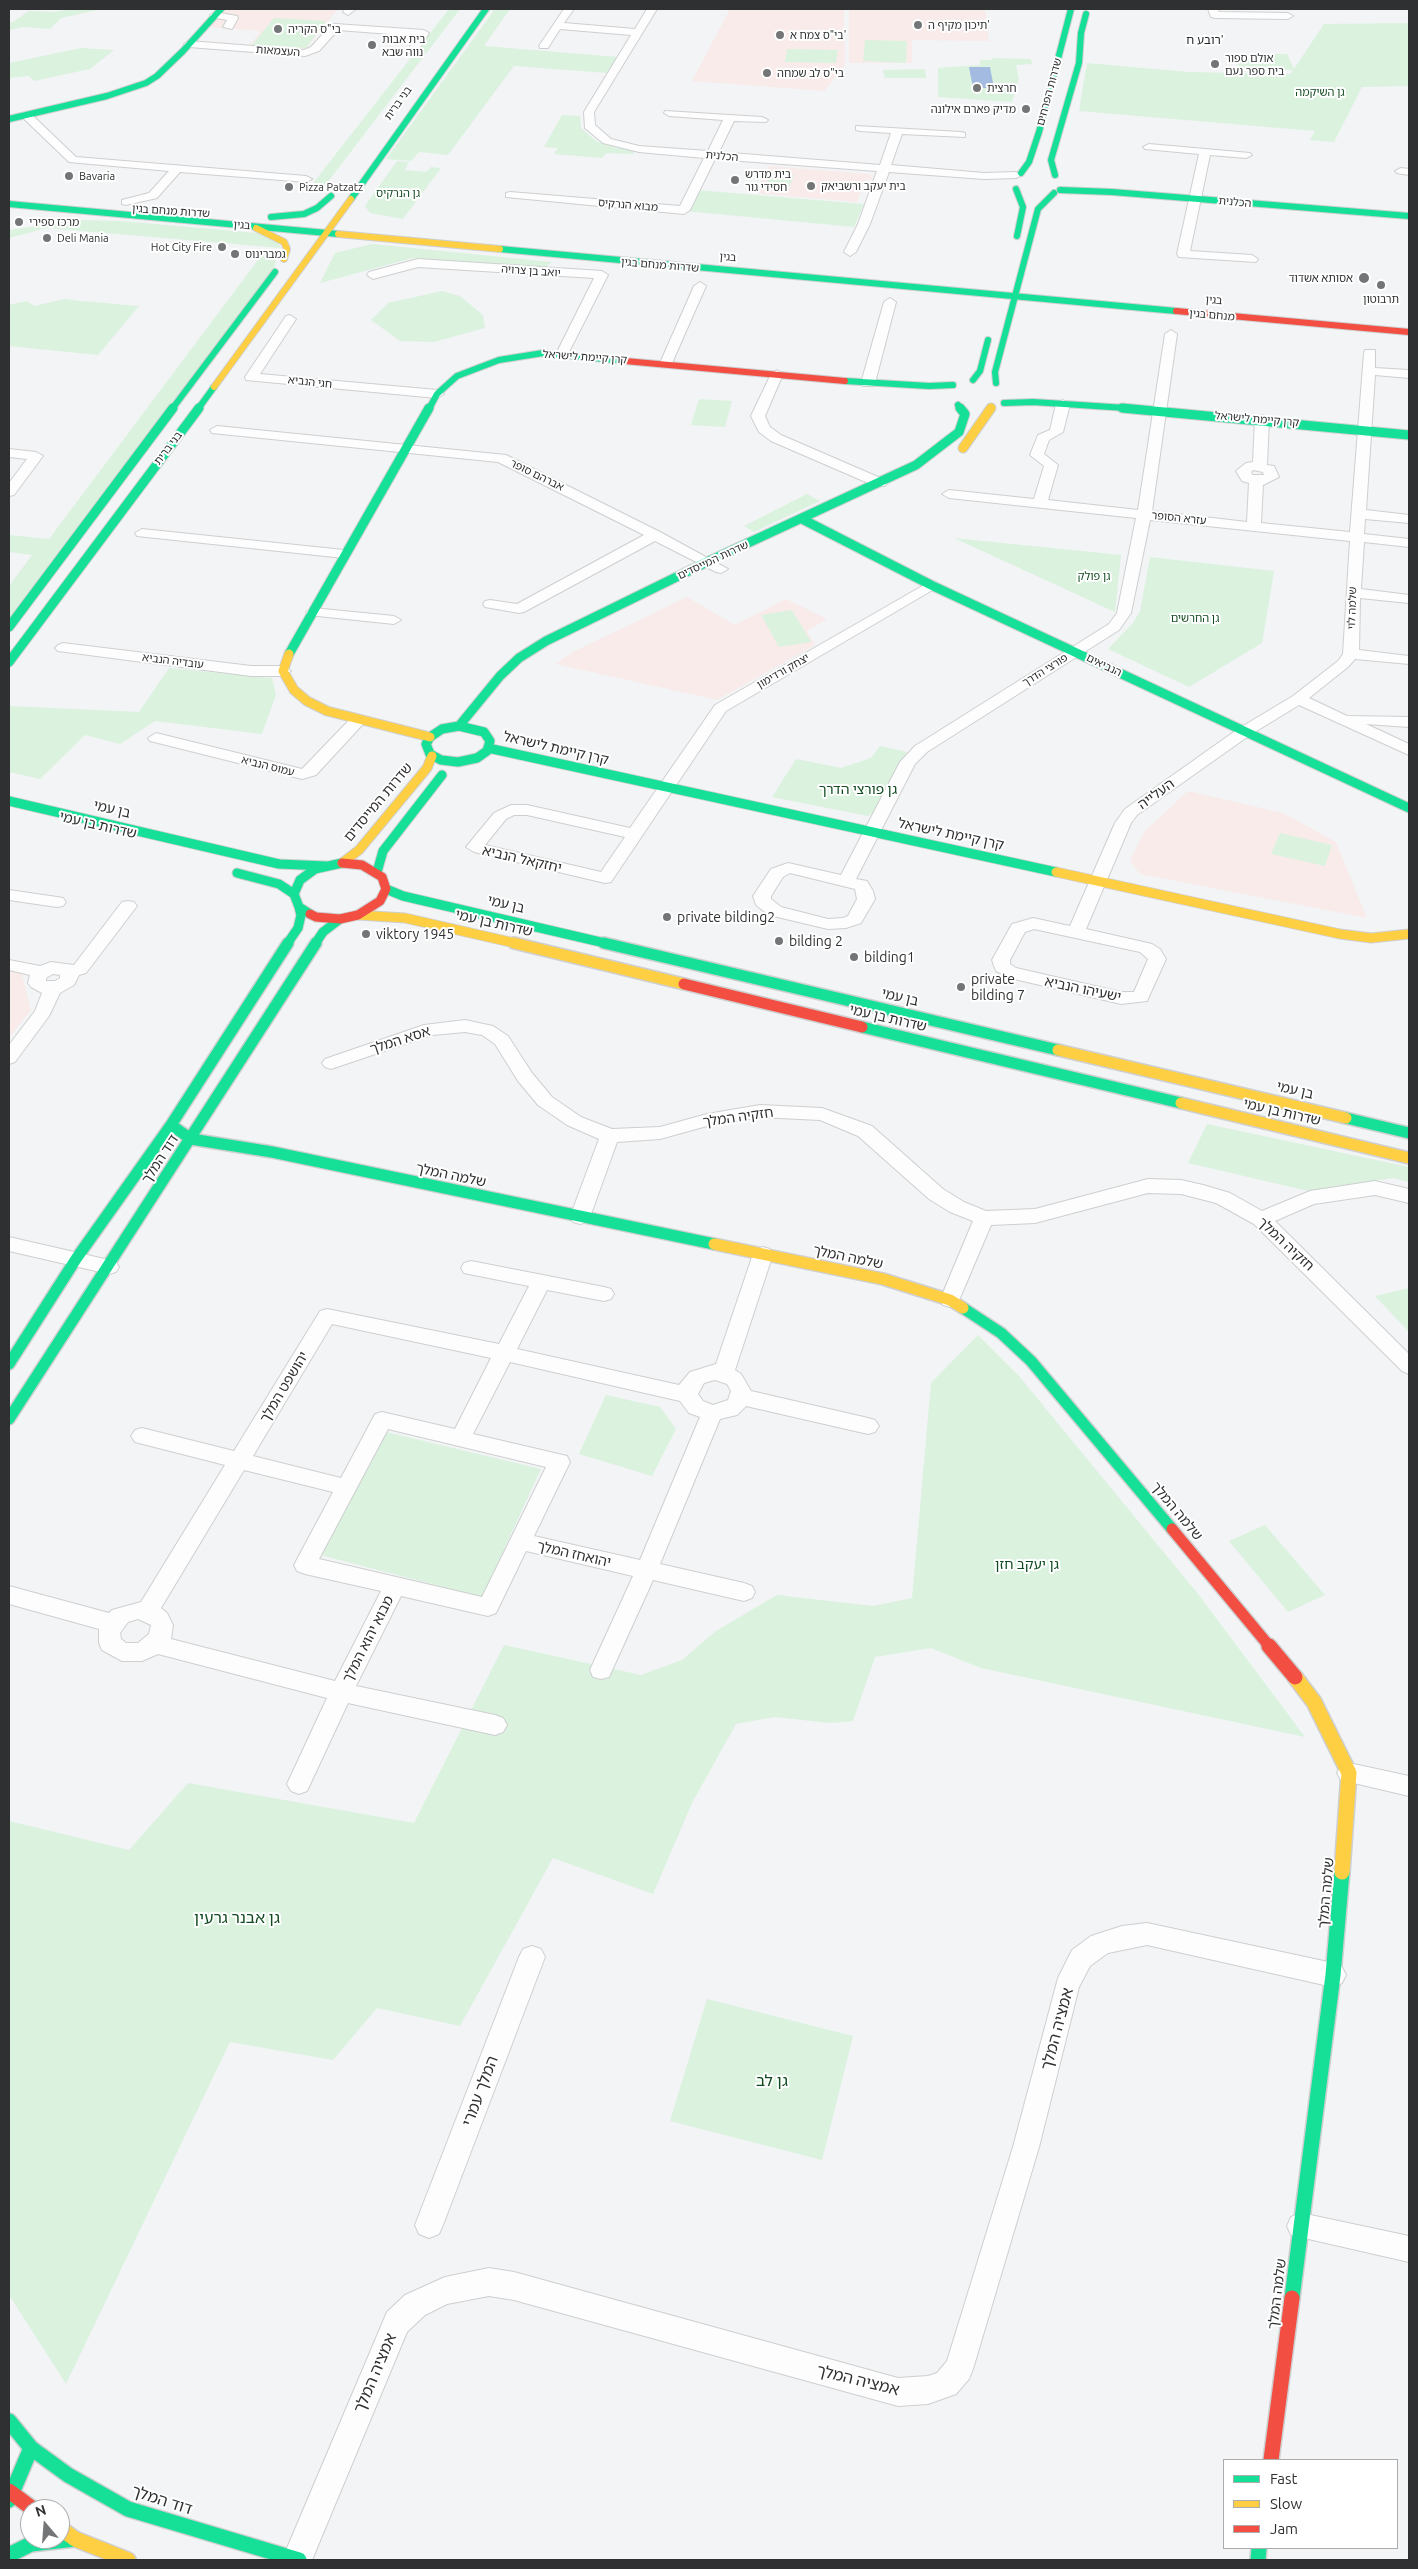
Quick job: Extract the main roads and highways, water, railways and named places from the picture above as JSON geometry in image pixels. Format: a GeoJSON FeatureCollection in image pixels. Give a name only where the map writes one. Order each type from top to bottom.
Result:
{"type":"FeatureCollection","features":[{"type":"Feature","properties":{"kind":"water"},"geometry":{"type":"Polygon","coordinates":[[[969,67],[990,67],[994,88],[973,88],[969,67]]]}},
{"type":"Feature","properties":{"kind":"place","name":"תיכון מקיף ה'"},"geometry":{"type":"Point","coordinates":[918,25]}},
{"type":"Feature","properties":{"kind":"place","name":"בי\"ס הקריה"},"geometry":{"type":"Point","coordinates":[278,29]}},
{"type":"Feature","properties":{"kind":"place","name":"בי\"ס צמח א'"},"geometry":{"type":"Point","coordinates":[780,35]}},
{"type":"Feature","properties":{"kind":"place","name":"בית אבות נווה שבא"},"geometry":{"type":"Point","coordinates":[372,45]}},
{"type":"Feature","properties":{"kind":"place","name":"אולם ספור בית ספר נעם"},"geometry":{"type":"Point","coordinates":[1215,64]}},
{"type":"Feature","properties":{"kind":"place","name":"בי\"ס לב שמחה"},"geometry":{"type":"Point","coordinates":[767,73]}},
{"type":"Feature","properties":{"kind":"place","name":"חרצית"},"geometry":{"type":"Point","coordinates":[977,88]}},
{"type":"Feature","properties":{"kind":"place","name":"מדיק פארם אילונה"},"geometry":{"type":"Point","coordinates":[1026,109]}},
{"type":"Feature","properties":{"kind":"place","name":"Bavaria"},"geometry":{"type":"Point","coordinates":[69,176]}},
{"type":"Feature","properties":{"kind":"place","name":"בית מדרש חסידי גור"},"geometry":{"type":"Point","coordinates":[735,180]}},
{"type":"Feature","properties":{"kind":"place","name":"בית יעקב ורשביאק"},"geometry":{"type":"Point","coordinates":[811,186]}},
{"type":"Feature","properties":{"kind":"place","name":"Pizza Patzatz"},"geometry":{"type":"Point","coordinates":[289,187]}},
{"type":"Feature","properties":{"kind":"place","name":"מרכז ספירי"},"geometry":{"type":"Point","coordinates":[19,222]}},
{"type":"Feature","properties":{"kind":"place","name":"Deli Mania"},"geometry":{"type":"Point","coordinates":[47,238]}},
{"type":"Feature","properties":{"kind":"place","name":"Hot City Fire"},"geometry":{"type":"Point","coordinates":[222,247]}},
{"type":"Feature","properties":{"kind":"place","name":"גמברינוס"},"geometry":{"type":"Point","coordinates":[235,254]}},
{"type":"Feature","properties":{"kind":"place","name":"אסותא אשדוד"},"geometry":{"type":"Point","coordinates":[1364,278]}},
{"type":"Feature","properties":{"kind":"place","name":"תרבוטון"},"geometry":{"type":"Point","coordinates":[1381,285]}},
{"type":"Feature","properties":{"kind":"place","name":"private bilding2"},"geometry":{"type":"Point","coordinates":[667,917]}},
{"type":"Feature","properties":{"kind":"place","name":"viktory 1945"},"geometry":{"type":"Point","coordinates":[366,934]}},
{"type":"Feature","properties":{"kind":"place","name":"bilding 2"},"geometry":{"type":"Point","coordinates":[779,941]}},
{"type":"Feature","properties":{"kind":"place","name":"bilding1"},"geometry":{"type":"Point","coordinates":[854,957]}},
{"type":"Feature","properties":{"kind":"place","name":"private bilding 7"},"geometry":{"type":"Point","coordinates":[961,987]}},
{"type":"Feature","properties":{"kind":"district","name":"רובע ח'"},"geometry":{"type":"Point","coordinates":[1205,40]}},
{"type":"Feature","properties":{"kind":"park label","name":"גן השיקמה"},"geometry":{"type":"Point","coordinates":[1320,92]}},
{"type":"Feature","properties":{"kind":"park label","name":"גן הנרקיס"},"geometry":{"type":"Point","coordinates":[398,193]}},
{"type":"Feature","properties":{"kind":"park label","name":"גן פולק"},"geometry":{"type":"Point","coordinates":[1094,576]}},
{"type":"Feature","properties":{"kind":"park label","name":"גן החרשים"},"geometry":{"type":"Point","coordinates":[1195,618]}},
{"type":"Feature","properties":{"kind":"park label","name":"גן פורצי הדרך"},"geometry":{"type":"Point","coordinates":[858,789]}},
{"type":"Feature","properties":{"kind":"park label","name":"גן יעקב חזן"},"geometry":{"type":"Point","coordinates":[1027,1564]}},
{"type":"Feature","properties":{"kind":"park label","name":"גן אבנר גרעין"},"geometry":{"type":"Point","coordinates":[237,1918]}},
{"type":"Feature","properties":{"kind":"park label","name":"גן לב"},"geometry":{"type":"Point","coordinates":[772,2081]}}]}
